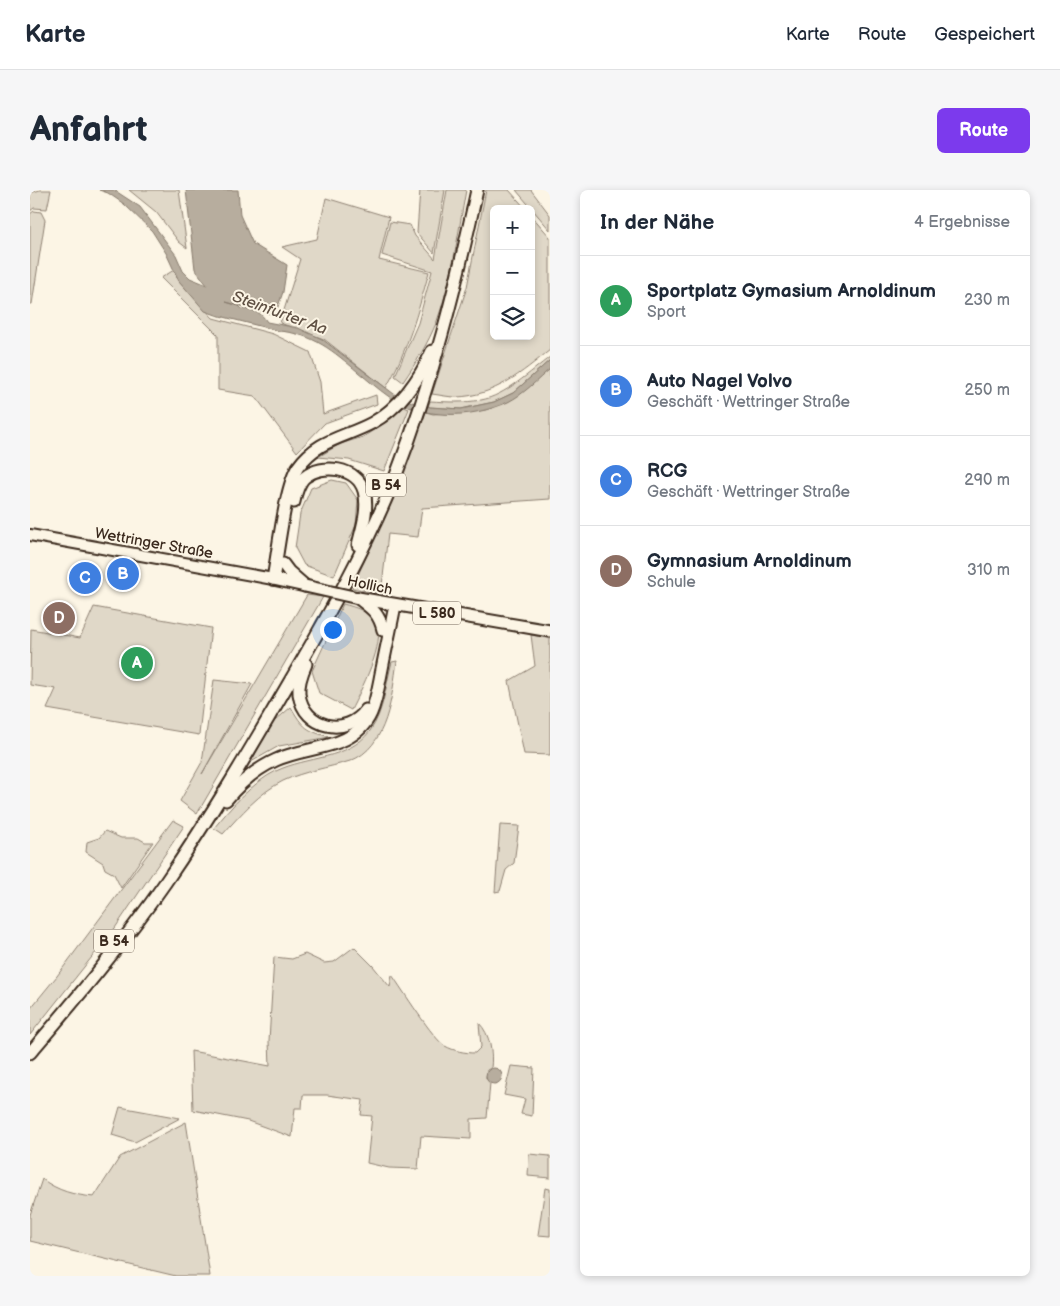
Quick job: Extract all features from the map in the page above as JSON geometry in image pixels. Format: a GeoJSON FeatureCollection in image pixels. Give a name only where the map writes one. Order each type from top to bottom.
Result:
{"type":"FeatureCollection","features":[{"type":"Feature","properties":{"kind":"main road","name":"B 54"},"geometry":{"type":"LineString","coordinates":[[30,1053],[77,999],[130,931],[205,823],[257,739],[319,630],[372,531],[395,477],[414,424],[450,313],[477,190]]}},
{"type":"Feature","properties":{"kind":"main road"},"geometry":{"type":"LineString","coordinates":[[273,579],[288,497],[296,469],[309,453],[322,444],[385,415],[417,380],[450,313]]}},
{"type":"Feature","properties":{"kind":"main road","name":"B 54"},"geometry":{"type":"LineString","coordinates":[[30,1046],[52,1021],[124,928],[201,819],[314,630],[358,545],[402,445],[414,424]]}},
{"type":"Feature","properties":{"kind":"main road"},"geometry":{"type":"LineString","coordinates":[[273,579],[280,573],[283,564],[294,497],[303,478],[317,471],[331,469],[344,471],[356,479],[363,489],[366,504],[358,545]]}},
{"type":"Feature","properties":{"kind":"main road","name":"Wettringer Straße"},"geometry":{"type":"LineString","coordinates":[[30,536],[273,579]]}},
{"type":"Feature","properties":{"kind":"main road"},"geometry":{"type":"LineString","coordinates":[[283,564],[305,586]]}},
{"type":"Feature","properties":{"kind":"main road","name":"Hollich"},"geometry":{"type":"LineString","coordinates":[[273,579],[358,598],[550,632]]}},
{"type":"Feature","properties":{"kind":"main road"},"geometry":{"type":"LineString","coordinates":[[358,598],[374,610],[380,619],[383,630]]}},
{"type":"Feature","properties":{"kind":"main road"},"geometry":{"type":"LineString","coordinates":[[319,630],[301,674],[299,694],[304,709],[324,726],[331,727],[350,724],[359,719],[366,711],[370,700],[383,630],[388,613],[395,605]]}},
{"type":"Feature","properties":{"kind":"main road"},"geometry":{"type":"LineString","coordinates":[[205,823],[238,785],[262,767],[296,753],[346,740],[363,726],[371,714],[376,698],[395,605]]}},
{"type":"Feature","properties":{"kind":"shaded area"},"geometry":{"type":"Polygon","coordinates":[[[40,190],[51,190],[47,209],[34,208],[30,211],[30,193],[40,190]]]}},
{"type":"Feature","properties":{"kind":"shaded area"},"geometry":{"type":"Polygon","coordinates":[[[99,190],[114,190],[140,207],[176,255],[183,271],[190,278],[207,285],[195,269],[186,190],[238,190],[240,215],[253,244],[287,265],[283,292],[275,315],[226,302],[239,306],[242,309],[256,312],[262,315],[267,322],[298,328],[322,339],[394,394],[412,402],[430,407],[461,409],[494,402],[513,393],[550,360],[550,369],[514,399],[494,408],[478,412],[463,414],[431,413],[401,404],[384,393],[340,357],[313,340],[205,311],[179,281],[166,253],[152,231],[124,204],[108,193],[99,190]]]}},
{"type":"Feature","properties":{"kind":"shaded area"},"geometry":{"type":"Polygon","coordinates":[[[129,190],[179,190],[187,248],[179,242],[156,212],[129,190]]]}},
{"type":"Feature","properties":{"kind":"shaded area"},"geometry":{"type":"Polygon","coordinates":[[[420,190],[445,190],[434,253],[417,233],[420,190]]]}},
{"type":"Feature","properties":{"kind":"shaded area"},"geometry":{"type":"Polygon","coordinates":[[[447,190],[466,190],[451,273],[437,321],[422,353],[403,382],[395,376],[418,323],[432,271],[382,255],[390,222],[410,225],[415,236],[435,259],[447,190]]]}},
{"type":"Feature","properties":{"kind":"shaded area"},"geometry":{"type":"Polygon","coordinates":[[[486,190],[509,190],[522,205],[490,205],[490,340],[535,340],[535,220],[550,237],[550,350],[518,375],[495,388],[470,396],[456,397],[432,394],[467,287],[486,190]]]}},
{"type":"Feature","properties":{"kind":"shaded area"},"geometry":{"type":"Polygon","coordinates":[[[516,190],[531,190],[550,215],[550,230],[535,212],[535,205],[529,205],[516,190]]]}},
{"type":"Feature","properties":{"kind":"shaded area"},"geometry":{"type":"Polygon","coordinates":[[[326,198],[389,217],[379,260],[429,272],[406,346],[386,388],[324,339],[280,323],[300,259],[282,247],[317,239],[326,198]]]}},
{"type":"Feature","properties":{"kind":"shaded area"},"geometry":{"type":"Polygon","coordinates":[[[34,211],[41,212],[45,220],[32,304],[30,304],[30,214],[34,211]]]}},
{"type":"Feature","properties":{"kind":"shaded area"},"geometry":{"type":"Polygon","coordinates":[[[174,270],[179,281],[213,318],[273,334],[310,352],[320,382],[323,414],[376,395],[377,404],[325,423],[297,452],[255,396],[218,390],[218,335],[161,278],[174,270]]]}},
{"type":"Feature","properties":{"kind":"shaded area"},"geometry":{"type":"Polygon","coordinates":[[[550,357],[550,360],[513,393],[494,402],[461,409],[428,407],[430,401],[468,402],[490,398],[517,382],[550,357]]]}},
{"type":"Feature","properties":{"kind":"shaded area"},"geometry":{"type":"Polygon","coordinates":[[[550,369],[550,499],[422,508],[418,537],[388,534],[381,594],[352,588],[392,500],[426,412],[433,414],[485,410],[509,401],[550,369]]]}},
{"type":"Feature","properties":{"kind":"shaded area"},"geometry":{"type":"Polygon","coordinates":[[[404,407],[409,409],[384,471],[349,460],[318,457],[340,444],[363,437],[389,420],[404,407]]]}},
{"type":"Feature","properties":{"kind":"shaded area"},"geometry":{"type":"Polygon","coordinates":[[[332,480],[346,483],[358,500],[356,525],[334,576],[304,565],[295,548],[300,514],[311,488],[332,480]]]}},
{"type":"Feature","properties":{"kind":"shaded area"},"geometry":{"type":"Polygon","coordinates":[[[307,595],[323,597],[197,814],[180,801],[202,762],[214,680],[252,684],[202,774],[307,595]]]}},
{"type":"Feature","properties":{"kind":"shaded area"},"geometry":{"type":"Polygon","coordinates":[[[343,604],[357,608],[370,615],[376,623],[378,631],[378,642],[371,667],[351,710],[319,693],[312,671],[343,604]]]}},
{"type":"Feature","properties":{"kind":"shaded area"},"geometry":{"type":"Polygon","coordinates":[[[94,607],[211,628],[199,735],[47,709],[56,689],[30,685],[31,629],[80,638],[94,607]]]}},
{"type":"Feature","properties":{"kind":"shaded area"},"geometry":{"type":"Polygon","coordinates":[[[531,635],[550,638],[550,755],[524,754],[509,681],[535,666],[531,635]]]}},
{"type":"Feature","properties":{"kind":"shaded area"},"geometry":{"type":"Polygon","coordinates":[[[397,661],[386,719],[373,744],[363,754],[350,761],[283,781],[258,798],[223,834],[214,828],[243,796],[267,776],[288,766],[339,752],[361,740],[375,723],[384,697],[392,662],[397,661]]]}},
{"type":"Feature","properties":{"kind":"shaded area"},"geometry":{"type":"Polygon","coordinates":[[[291,707],[306,728],[330,737],[279,746],[251,762],[269,726],[291,707]]]}},
{"type":"Feature","properties":{"kind":"shaded area"},"geometry":{"type":"Polygon","coordinates":[[[173,820],[184,826],[115,928],[30,1035],[30,1009],[57,976],[173,820]]]}},
{"type":"Feature","properties":{"kind":"shaded area"},"geometry":{"type":"Polygon","coordinates":[[[500,825],[519,826],[514,863],[506,870],[500,891],[495,892],[500,825]]]}},
{"type":"Feature","properties":{"kind":"shaded area"},"geometry":{"type":"Polygon","coordinates":[[[105,831],[121,838],[138,838],[145,842],[153,842],[121,888],[114,874],[105,869],[103,863],[86,852],[87,842],[99,838],[105,831]]]}},
{"type":"Feature","properties":{"kind":"shaded area"},"geometry":{"type":"Polygon","coordinates":[[[354,947],[390,987],[392,975],[426,1024],[445,1046],[467,1053],[475,1053],[481,1047],[479,1023],[483,1027],[490,1044],[491,1068],[487,1070],[486,1078],[490,1083],[487,1118],[471,1119],[471,1139],[421,1136],[418,1169],[389,1168],[367,1163],[372,1116],[361,1115],[363,1100],[327,1095],[303,1095],[302,1108],[295,1108],[292,1137],[248,1121],[193,1110],[191,1051],[270,1066],[269,1041],[274,957],[292,959],[305,954],[324,963],[334,962],[354,947]]]}},
{"type":"Feature","properties":{"kind":"shaded area"},"geometry":{"type":"Polygon","coordinates":[[[511,1066],[534,1068],[532,1116],[521,1114],[525,1099],[504,1095],[511,1066]]]}},
{"type":"Feature","properties":{"kind":"shaded area"},"geometry":{"type":"Polygon","coordinates":[[[491,1068],[497,1068],[502,1073],[500,1082],[491,1084],[486,1079],[486,1073],[491,1068]]]}},
{"type":"Feature","properties":{"kind":"shaded area"},"geometry":{"type":"Polygon","coordinates":[[[120,1107],[180,1118],[135,1142],[112,1135],[120,1107]]]}},
{"type":"Feature","properties":{"kind":"shaded area"},"geometry":{"type":"Polygon","coordinates":[[[186,1122],[210,1276],[176,1276],[30,1241],[30,1215],[42,1179],[66,1192],[94,1197],[120,1157],[186,1122]]]}},
{"type":"Feature","properties":{"kind":"shaded area"},"geometry":{"type":"Polygon","coordinates":[[[529,1154],[550,1156],[550,1178],[528,1176],[529,1154]]]}},
{"type":"Feature","properties":{"kind":"shaded area"},"geometry":{"type":"Polygon","coordinates":[[[545,1188],[550,1189],[550,1236],[538,1235],[545,1188]]]}},
{"type":"Feature","properties":{"kind":"place","name":"Auto Nagel Volvo"},"geometry":{"type":"Point","coordinates":[123,574]}},
{"type":"Feature","properties":{"kind":"place","name":"RCG"},"geometry":{"type":"Point","coordinates":[85,578]}},
{"type":"Feature","properties":{"kind":"place","name":"Gymnasium Arnoldinum"},"geometry":{"type":"Point","coordinates":[59,618]}},
{"type":"Feature","properties":{"kind":"place","name":"Sportplatz Gymasium Arnoldinum"},"geometry":{"type":"Point","coordinates":[137,663]}},
{"type":"Feature","properties":{"kind":"water label","name":"Steinfurter Aa"},"geometry":{"type":"Point","coordinates":[280,312]}}]}
